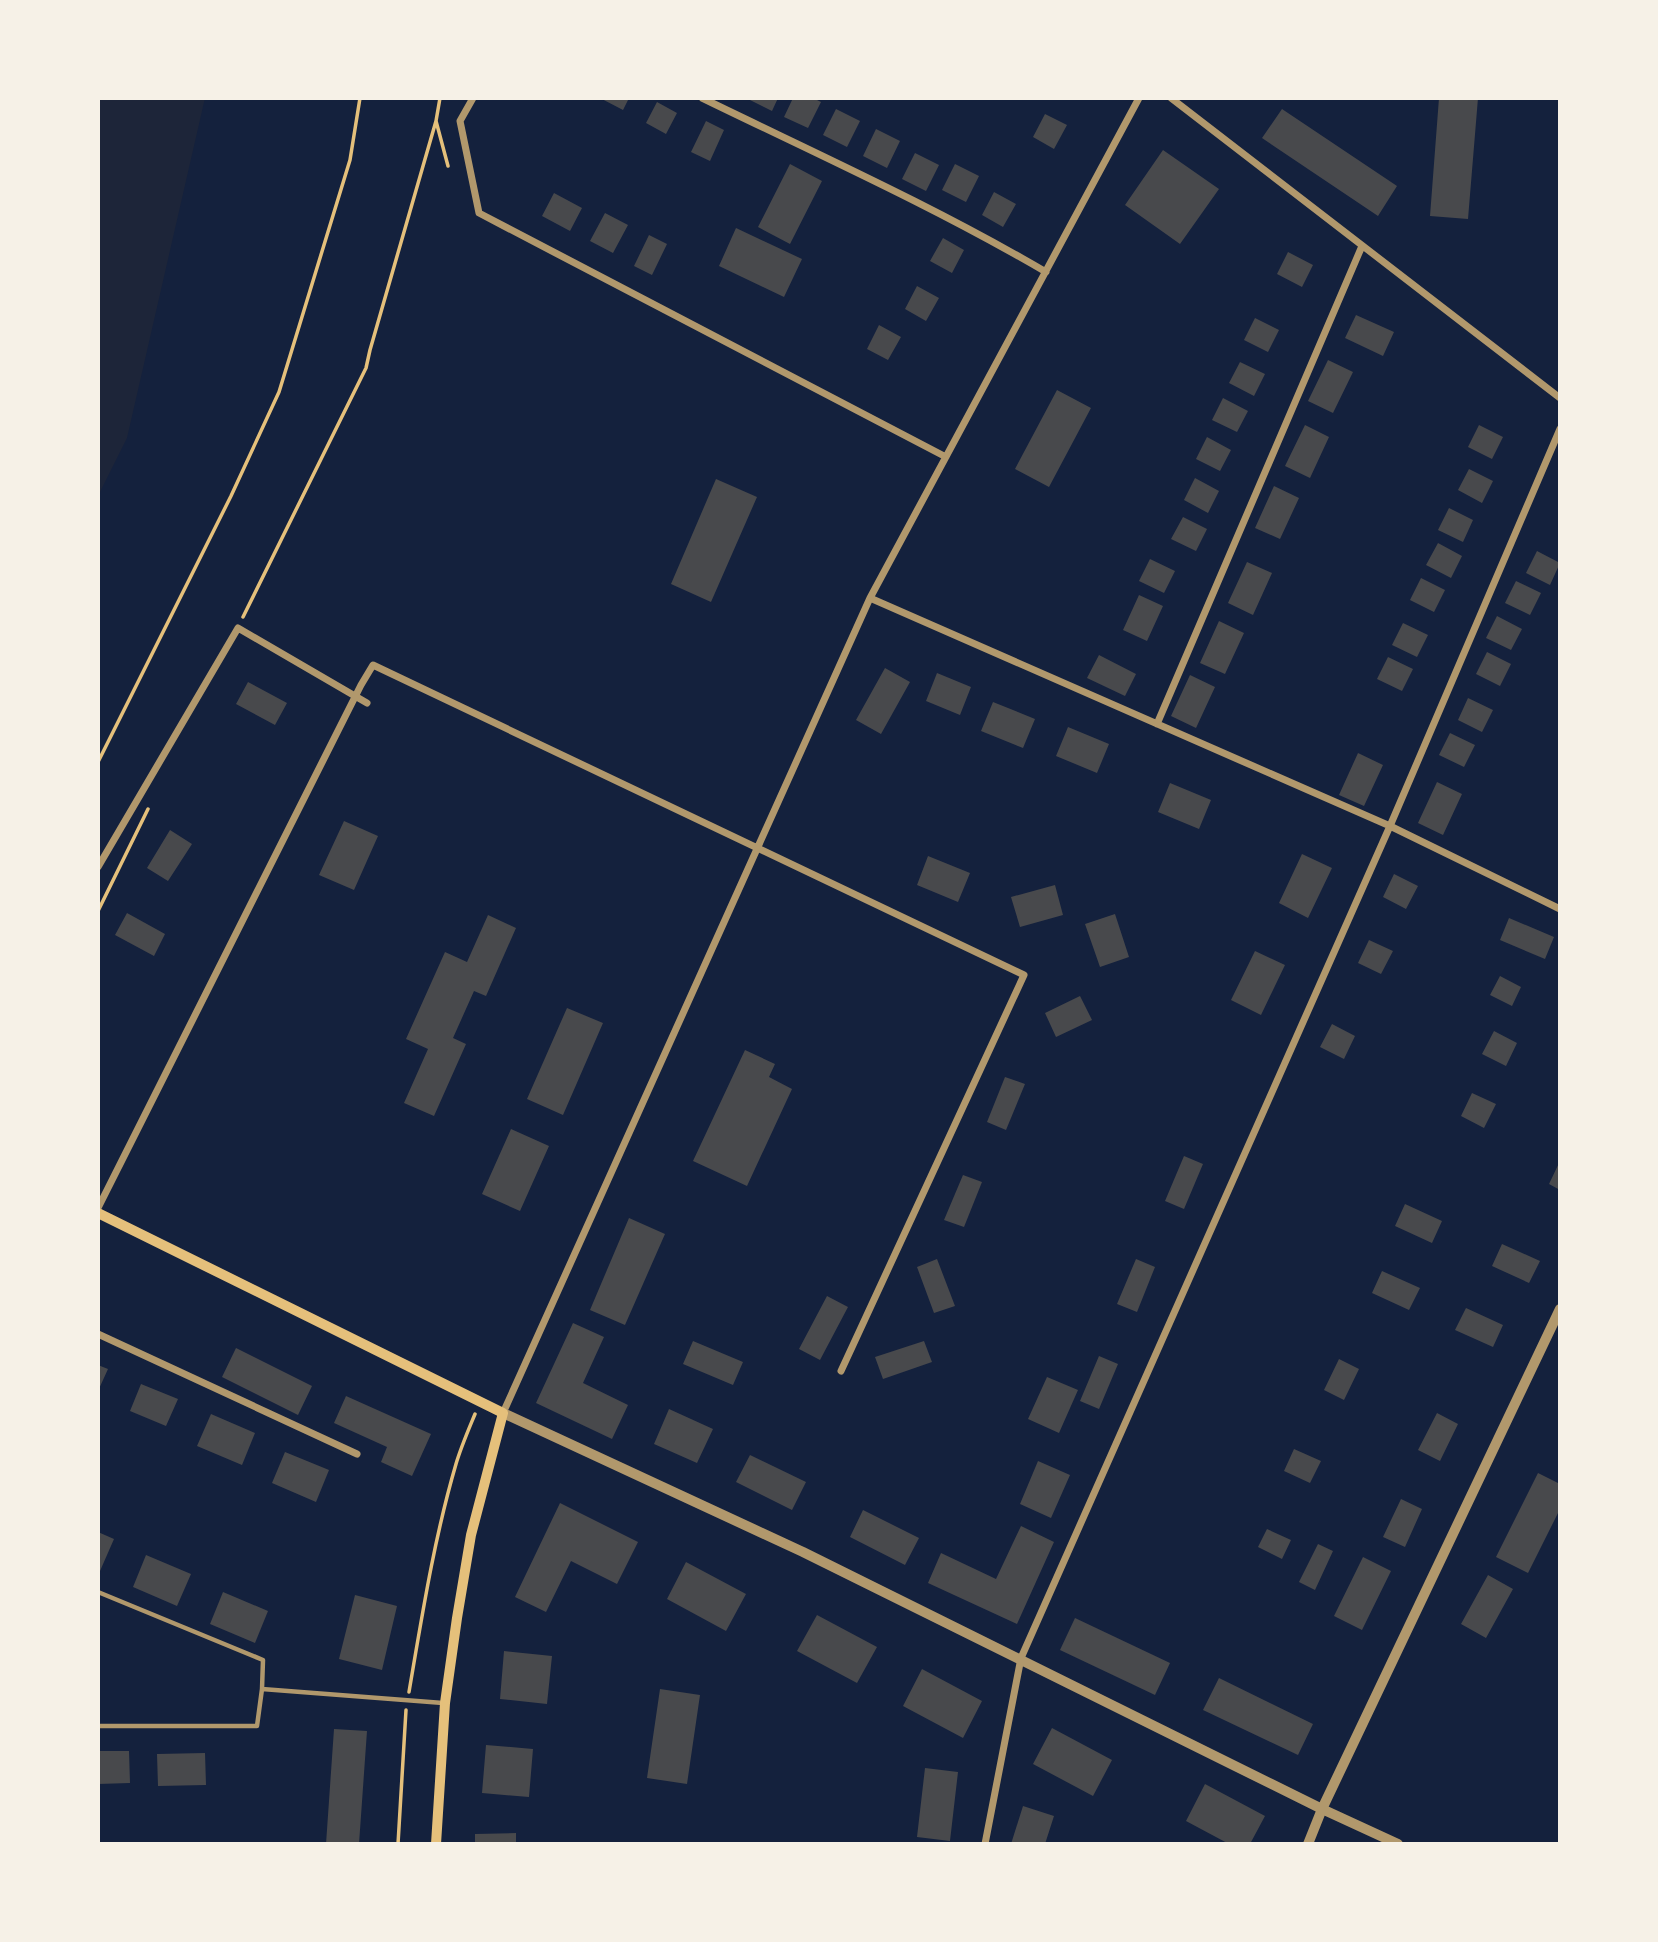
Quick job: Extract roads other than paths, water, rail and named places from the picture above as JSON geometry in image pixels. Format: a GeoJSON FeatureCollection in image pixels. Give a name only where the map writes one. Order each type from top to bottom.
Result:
{"type":"FeatureCollection","features":[{"type":"Feature","properties":{"kind":"main road"},"geometry":{"type":"LineString","coordinates":[[98,1213],[503,1413],[471,1535],[457,1618],[445,1703],[436,1844]]}},
{"type":"Feature","properties":{"kind":"street"},"geometry":{"type":"LineString","coordinates":[[473,98],[460,121],[479,213],[946,457]]}},
{"type":"Feature","properties":{"kind":"street"},"geometry":{"type":"LineString","coordinates":[[702,98],[907,197],[998,244],[1045,272]]}},
{"type":"Feature","properties":{"kind":"street"},"geometry":{"type":"LineString","coordinates":[[1139,98],[870,598],[503,1413],[803,1552],[1398,1844]]}},
{"type":"Feature","properties":{"kind":"street"},"geometry":{"type":"LineString","coordinates":[[1171,98],[1560,398]]}},
{"type":"Feature","properties":{"kind":"street"},"geometry":{"type":"LineString","coordinates":[[1157,723],[1362,246]]}},
{"type":"Feature","properties":{"kind":"street"},"geometry":{"type":"LineString","coordinates":[[985,1844],[1021,1658],[1390,826],[1560,429]]}},
{"type":"Feature","properties":{"kind":"street"},"geometry":{"type":"LineString","coordinates":[[870,598],[1390,826],[1560,909]]}},
{"type":"Feature","properties":{"kind":"street"},"geometry":{"type":"LineString","coordinates":[[98,867],[237,628],[367,703]]}},
{"type":"Feature","properties":{"kind":"street"},"geometry":{"type":"LineString","coordinates":[[98,1208],[373,665],[1024,975],[841,1371]]}},
{"type":"Feature","properties":{"kind":"street"},"geometry":{"type":"LineString","coordinates":[[1308,1844],[1322,1808],[1560,1309]]}},
{"type":"Feature","properties":{"kind":"street"},"geometry":{"type":"LineString","coordinates":[[98,1334],[357,1454]]}},
{"type":"Feature","properties":{"kind":"lane"},"geometry":{"type":"LineString","coordinates":[[98,1592],[263,1660],[257,1726],[98,1726]]}},
{"type":"Feature","properties":{"kind":"lane"},"geometry":{"type":"LineString","coordinates":[[262,1689],[445,1703]]}}]}
